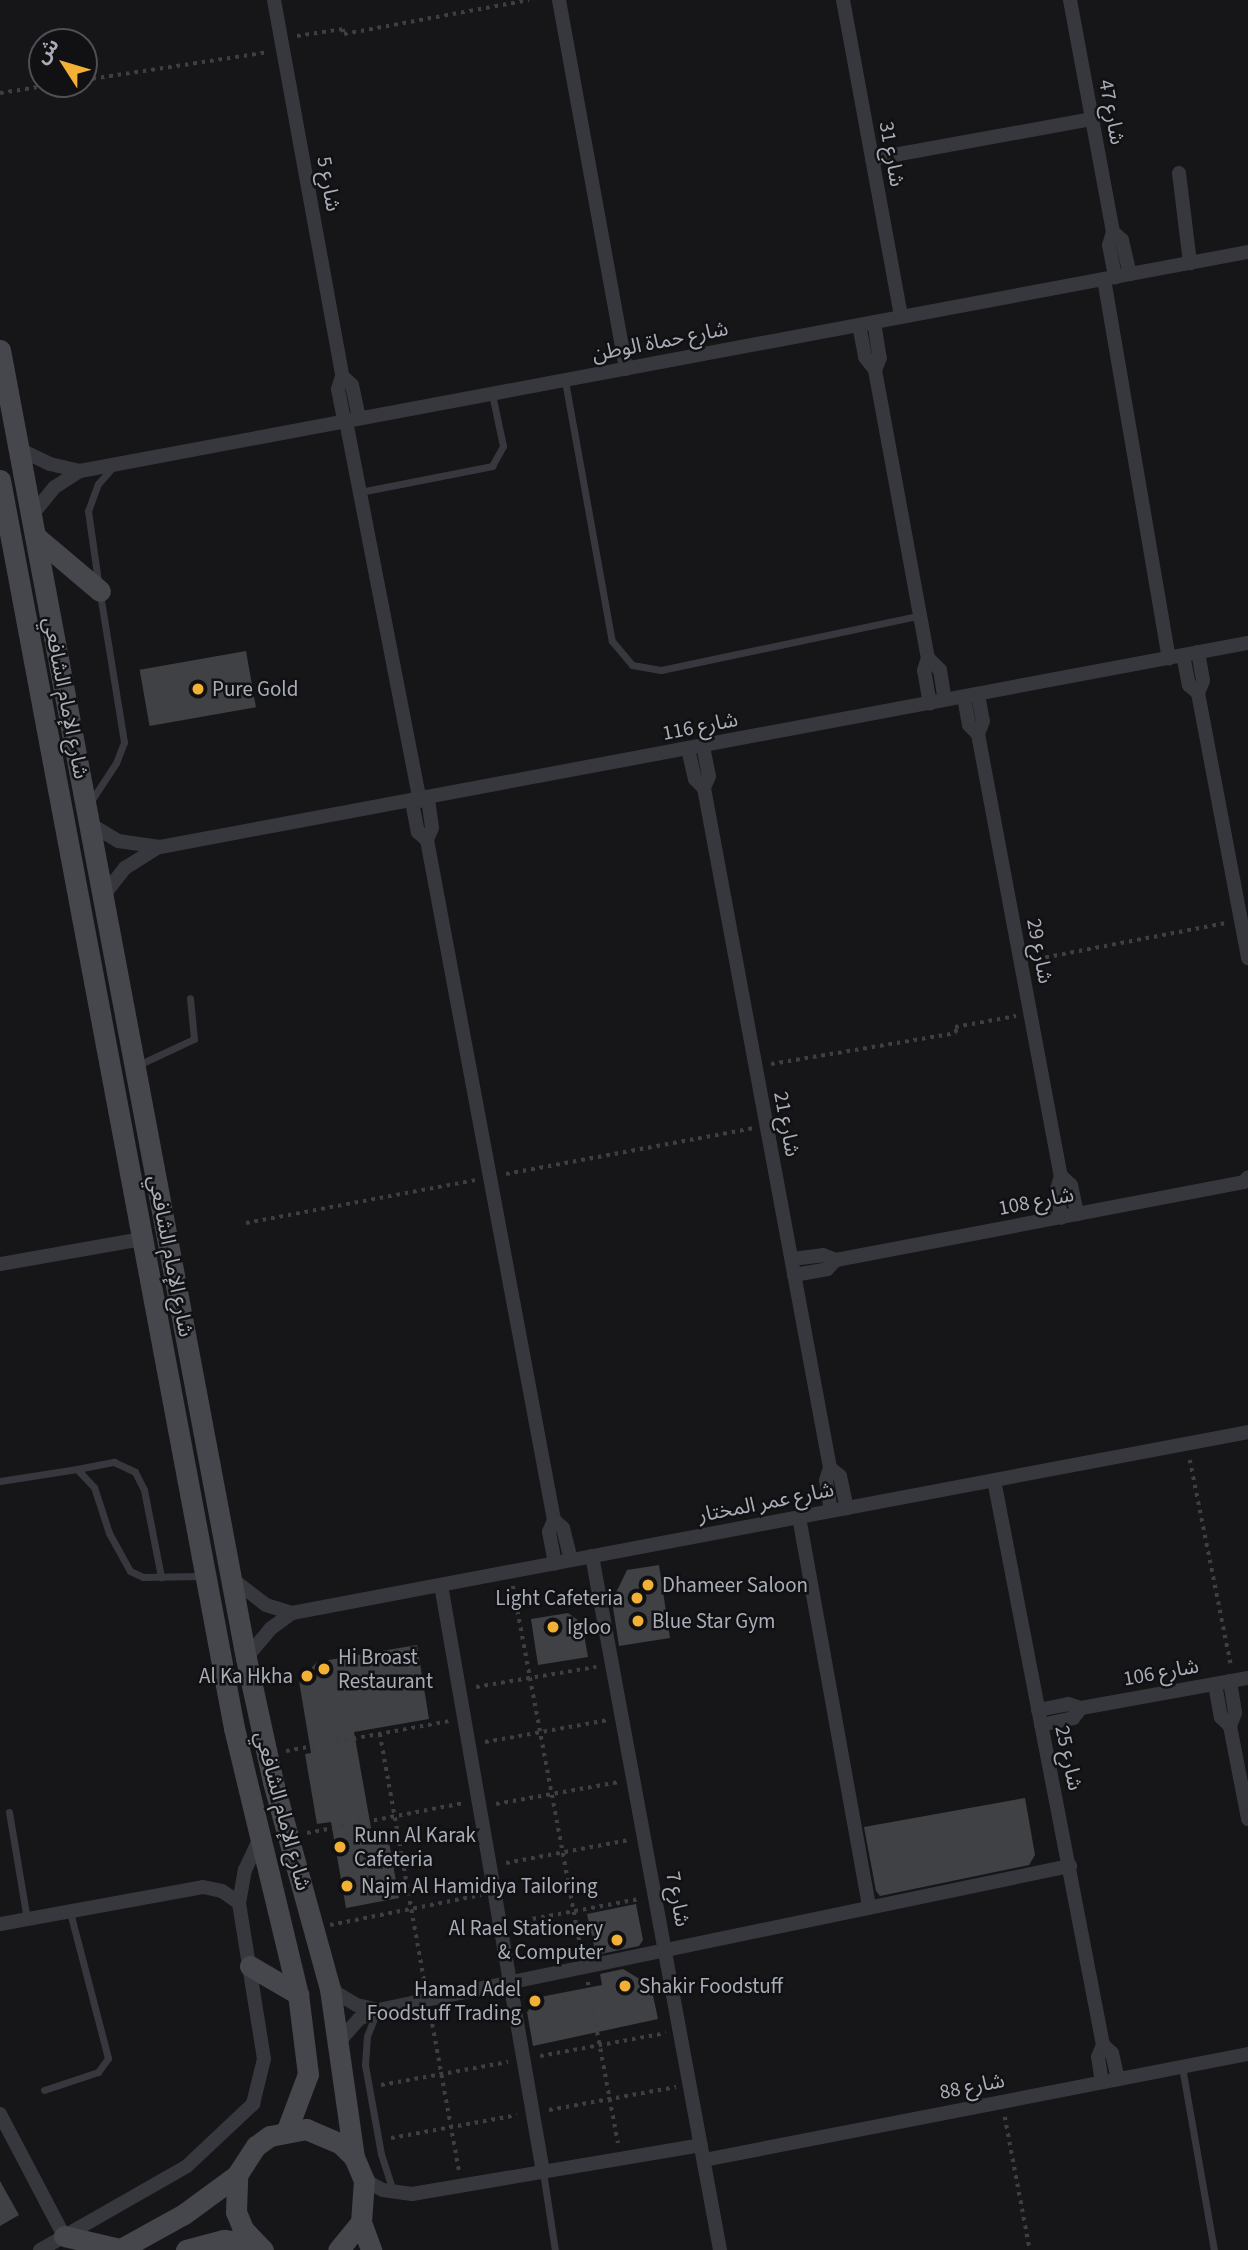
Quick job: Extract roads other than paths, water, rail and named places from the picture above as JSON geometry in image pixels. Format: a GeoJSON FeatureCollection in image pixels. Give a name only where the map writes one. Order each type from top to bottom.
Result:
{"type":"FeatureCollection","features":[{"type":"Feature","properties":{"kind":"street","name":"شارع 5"},"geometry":{"type":"LineString","coordinates":[[274,0],[342,376],[352,385],[350,420],[360,492],[420,801],[418,831],[428,840],[554,1520]]}},
{"type":"Feature","properties":{"kind":"street"},"geometry":{"type":"LineString","coordinates":[[559,0],[626,369]]}},
{"type":"Feature","properties":{"kind":"street","name":"شارع 31"},"geometry":{"type":"LineString","coordinates":[[843,0],[901,316]]}},
{"type":"Feature","properties":{"kind":"street","name":"شارع 47"},"geometry":{"type":"LineString","coordinates":[[1070,0],[1113,232],[1109,245],[1109,278],[1176,656],[1189,685],[1198,694]]}},
{"type":"Feature","properties":{"kind":"street"},"geometry":{"type":"LineString","coordinates":[[872,159],[1092,119]]}},
{"type":"Feature","properties":{"kind":"street"},"geometry":{"type":"LineString","coordinates":[[1179,173],[1190,263]]}},
{"type":"Feature","properties":{"kind":"street","name":"شارع 47"},"geometry":{"type":"LineString","coordinates":[[1113,232],[1122,240],[1130,274]]}},
{"type":"Feature","properties":{"kind":"street","name":"شارع حماة الوطن"},"geometry":{"type":"LineString","coordinates":[[34,526],[55,487],[80,471],[1248,252]]}},
{"type":"Feature","properties":{"kind":"street"},"geometry":{"type":"LineString","coordinates":[[874,322],[880,358],[876,370],[928,658],[924,670],[930,703]]}},
{"type":"Feature","properties":{"kind":"street"},"geometry":{"type":"LineString","coordinates":[[859,325],[865,357],[876,370]]}},
{"type":"Feature","properties":{"kind":"street","name":"شارع الإمام الشافعي"},"geometry":{"type":"LineString","coordinates":[[0,351],[246,1658],[266,1755],[330,1989],[354,2157]]}},
{"type":"Feature","properties":{"kind":"street","name":"شارع حماة الوطن"},"geometry":{"type":"LineString","coordinates":[[19,449],[50,464],[80,471]]}},
{"type":"Feature","properties":{"kind":"street","name":"شارع الإمام الشافعي"},"geometry":{"type":"LineString","coordinates":[[0,480],[206,1575],[259,1840],[298,1994],[308,2074],[287,2130]]}},
{"type":"Feature","properties":{"kind":"street"},"geometry":{"type":"LineString","coordinates":[[34,526],[100,590]]}},
{"type":"Feature","properties":{"kind":"street","name":"شارع 116"},"geometry":{"type":"LineString","coordinates":[[88,815],[118,841],[160,847],[420,801],[1248,643]]}},
{"type":"Feature","properties":{"kind":"street"},"geometry":{"type":"LineString","coordinates":[[1198,652],[1203,681],[1198,694],[1248,958]]}},
{"type":"Feature","properties":{"kind":"street"},"geometry":{"type":"LineString","coordinates":[[928,658],[938,666],[946,700]]}},
{"type":"Feature","properties":{"kind":"street","name":"شارع 29"},"geometry":{"type":"LineString","coordinates":[[971,696],[969,725],[978,734],[1061,1176],[1057,1189],[1061,1217]]}},
{"type":"Feature","properties":{"kind":"street","name":"شارع 21"},"geometry":{"type":"LineString","coordinates":[[704,746],[709,776],[704,788],[830,1468],[826,1480],[831,1511]]}},
{"type":"Feature","properties":{"kind":"street","name":"شارع 21"},"geometry":{"type":"LineString","coordinates":[[688,750],[695,779],[704,788]]}},
{"type":"Feature","properties":{"kind":"street","name":"شارع 116"},"geometry":{"type":"LineString","coordinates":[[103,896],[125,868],[160,847]]}},
{"type":"Feature","properties":{"kind":"street","name":"شارع 29"},"geometry":{"type":"LineString","coordinates":[[1061,1176],[1071,1185],[1077,1214]]}},
{"type":"Feature","properties":{"kind":"street","name":"شارع 108"},"geometry":{"type":"LineString","coordinates":[[792,1259],[824,1255],[836,1260],[1247,1182]]}},
{"type":"Feature","properties":{"kind":"street"},"geometry":{"type":"LineString","coordinates":[[0,1264],[142,1239]]}},
{"type":"Feature","properties":{"kind":"street","name":"شارع 108"},"geometry":{"type":"LineString","coordinates":[[794,1275],[827,1269],[836,1260]]}},
{"type":"Feature","properties":{"kind":"street","name":"شارع عمر المختار"},"geometry":{"type":"LineString","coordinates":[[246,1658],[270,1629],[292,1613],[1248,1432]]}},
{"type":"Feature","properties":{"kind":"street","name":"شارع 21"},"geometry":{"type":"LineString","coordinates":[[830,1468],[841,1480],[847,1508]]}},
{"type":"Feature","properties":{"kind":"street","name":"شارع 25"},"geometry":{"type":"LineString","coordinates":[[994,1480],[1103,2045],[1098,2057],[1102,2082]]}},
{"type":"Feature","properties":{"kind":"street"},"geometry":{"type":"LineString","coordinates":[[799,1517],[869,1908]]}},
{"type":"Feature","properties":{"kind":"street"},"geometry":{"type":"LineString","coordinates":[[555,1563],[550,1532],[554,1520],[563,1528],[571,1560]]}},
{"type":"Feature","properties":{"kind":"street","name":"شارع 7"},"geometry":{"type":"LineString","coordinates":[[592,1556],[720,2250]]}},
{"type":"Feature","properties":{"kind":"street"},"geometry":{"type":"LineString","coordinates":[[231,1578],[253,1597],[292,1613]]}},
{"type":"Feature","properties":{"kind":"street"},"geometry":{"type":"LineString","coordinates":[[441,1585],[543,2172]]}},
{"type":"Feature","properties":{"kind":"street"},"geometry":{"type":"LineString","coordinates":[[1237,1680],[1235,1713],[1230,1726],[1248,1819]]}},
{"type":"Feature","properties":{"kind":"street","name":"شارع 106"},"geometry":{"type":"LineString","coordinates":[[1038,1710],[1069,1704],[1081,1708],[1237,1680]]}},
{"type":"Feature","properties":{"kind":"street"},"geometry":{"type":"LineString","coordinates":[[1215,1684],[1221,1717],[1230,1726]]}},
{"type":"Feature","properties":{"kind":"street","name":"شارع 106"},"geometry":{"type":"LineString","coordinates":[[1041,1725],[1073,1718],[1081,1708]]}},
{"type":"Feature","properties":{"kind":"street"},"geometry":{"type":"LineString","coordinates":[[40,2250],[187,2166],[253,2104],[264,2059],[239,1903],[245,1870],[259,1840]]}},
{"type":"Feature","properties":{"kind":"street"},"geometry":{"type":"LineString","coordinates":[[338,2043],[351,2026],[378,2010],[1070,1867]]}},
{"type":"Feature","properties":{"kind":"street"},"geometry":{"type":"LineString","coordinates":[[0,1924],[203,1887],[222,1891],[239,1903]]}},
{"type":"Feature","properties":{"kind":"street"},"geometry":{"type":"LineString","coordinates":[[250,1966],[298,1994]]}},
{"type":"Feature","properties":{"kind":"street"},"geometry":{"type":"LineString","coordinates":[[330,1989],[357,2005],[378,2010]]}},
{"type":"Feature","properties":{"kind":"street","name":"شارع 25"},"geometry":{"type":"LineString","coordinates":[[1103,2045],[1112,2053],[1118,2079]]}},
{"type":"Feature","properties":{"kind":"street","name":"شارع 88"},"geometry":{"type":"LineString","coordinates":[[393,2193],[462,2186],[621,2159],[702,2152],[1002,2101],[1248,2054]]}},
{"type":"Feature","properties":{"kind":"street"},"geometry":{"type":"LineString","coordinates":[[0,2114],[64,2236],[120,2250],[184,2214],[237,2175],[256,2146],[287,2130],[325,2134],[354,2157],[364,2180],[361,2222],[371,2250]]}},
{"type":"Feature","properties":{"kind":"street"},"geometry":{"type":"LineString","coordinates":[[237,2175],[236,2212],[258,2247]]}},
{"type":"Feature","properties":{"kind":"street"},"geometry":{"type":"LineString","coordinates":[[364,2180],[393,2193]]}},
{"type":"Feature","properties":{"kind":"street"},"geometry":{"type":"LineString","coordinates":[[338,2250],[361,2222]]}},
{"type":"Feature","properties":{"kind":"street"},"geometry":{"type":"LineString","coordinates":[[186,2250],[224,2240],[258,2247]]}},
{"type":"Feature","properties":{"kind":"lane"},"geometry":{"type":"LineString","coordinates":[[565,380],[612,641],[632,665],[662,670],[921,615]]}},
{"type":"Feature","properties":{"kind":"lane"},"geometry":{"type":"LineString","coordinates":[[360,492],[492,466],[503,446],[492,394]]}},
{"type":"Feature","properties":{"kind":"lane"},"geometry":{"type":"LineString","coordinates":[[88,815],[116,763],[124,742],[88,511],[97,484],[118,464]]}},
{"type":"Feature","properties":{"kind":"lane"},"geometry":{"type":"LineString","coordinates":[[136,1067],[194,1039],[190,998]]}},
{"type":"Feature","properties":{"kind":"lane"},"geometry":{"type":"LineString","coordinates":[[0,1481],[114,1462],[135,1472],[144,1490],[161,1577]]}},
{"type":"Feature","properties":{"kind":"lane"},"geometry":{"type":"LineString","coordinates":[[77,1469],[94,1487],[120,1558],[135,1575],[206,1575]]}},
{"type":"Feature","properties":{"kind":"lane"},"geometry":{"type":"LineString","coordinates":[[9,1812],[27,1920]]}},
{"type":"Feature","properties":{"kind":"lane"},"geometry":{"type":"LineString","coordinates":[[44,2090],[98,2072],[108,2058],[70,1912]]}},
{"type":"Feature","properties":{"kind":"lane"},"geometry":{"type":"LineString","coordinates":[[378,2010],[367,2036],[365,2065],[381,2154],[393,2193]]}},
{"type":"Feature","properties":{"kind":"lane"},"geometry":{"type":"LineString","coordinates":[[1182,2067],[1214,2250]]}},
{"type":"Feature","properties":{"kind":"lane"},"geometry":{"type":"LineString","coordinates":[[543,2172],[555,2250]]}},
{"type":"Feature","properties":{"kind":"place","name":"Pure Gold"},"geometry":{"type":"Point","coordinates":[198,689]}},
{"type":"Feature","properties":{"kind":"place","name":"Dhameer Saloon"},"geometry":{"type":"Point","coordinates":[648,1585]}},
{"type":"Feature","properties":{"kind":"place","name":"Light Cafeteria"},"geometry":{"type":"Point","coordinates":[637,1598]}},
{"type":"Feature","properties":{"kind":"place","name":"Blue Star Gym"},"geometry":{"type":"Point","coordinates":[638,1621]}},
{"type":"Feature","properties":{"kind":"place","name":"Igloo"},"geometry":{"type":"Point","coordinates":[553,1627]}},
{"type":"Feature","properties":{"kind":"place","name":"Hi Broast Restaurant"},"geometry":{"type":"Point","coordinates":[324,1669]}},
{"type":"Feature","properties":{"kind":"place","name":"Al Ka Hkha"},"geometry":{"type":"Point","coordinates":[307,1676]}},
{"type":"Feature","properties":{"kind":"place","name":"Runn Al Karak Cafeteria"},"geometry":{"type":"Point","coordinates":[340,1847]}},
{"type":"Feature","properties":{"kind":"place","name":"Najm Al Hamidiya Tailoring"},"geometry":{"type":"Point","coordinates":[347,1886]}},
{"type":"Feature","properties":{"kind":"place","name":"Al Rael Stationery & Computer"},"geometry":{"type":"Point","coordinates":[617,1940]}},
{"type":"Feature","properties":{"kind":"place","name":"Shakir Foodstuff"},"geometry":{"type":"Point","coordinates":[625,1986]}},
{"type":"Feature","properties":{"kind":"place","name":"Hamad Adel Foodstuff Trading"},"geometry":{"type":"Point","coordinates":[535,2001]}}]}
